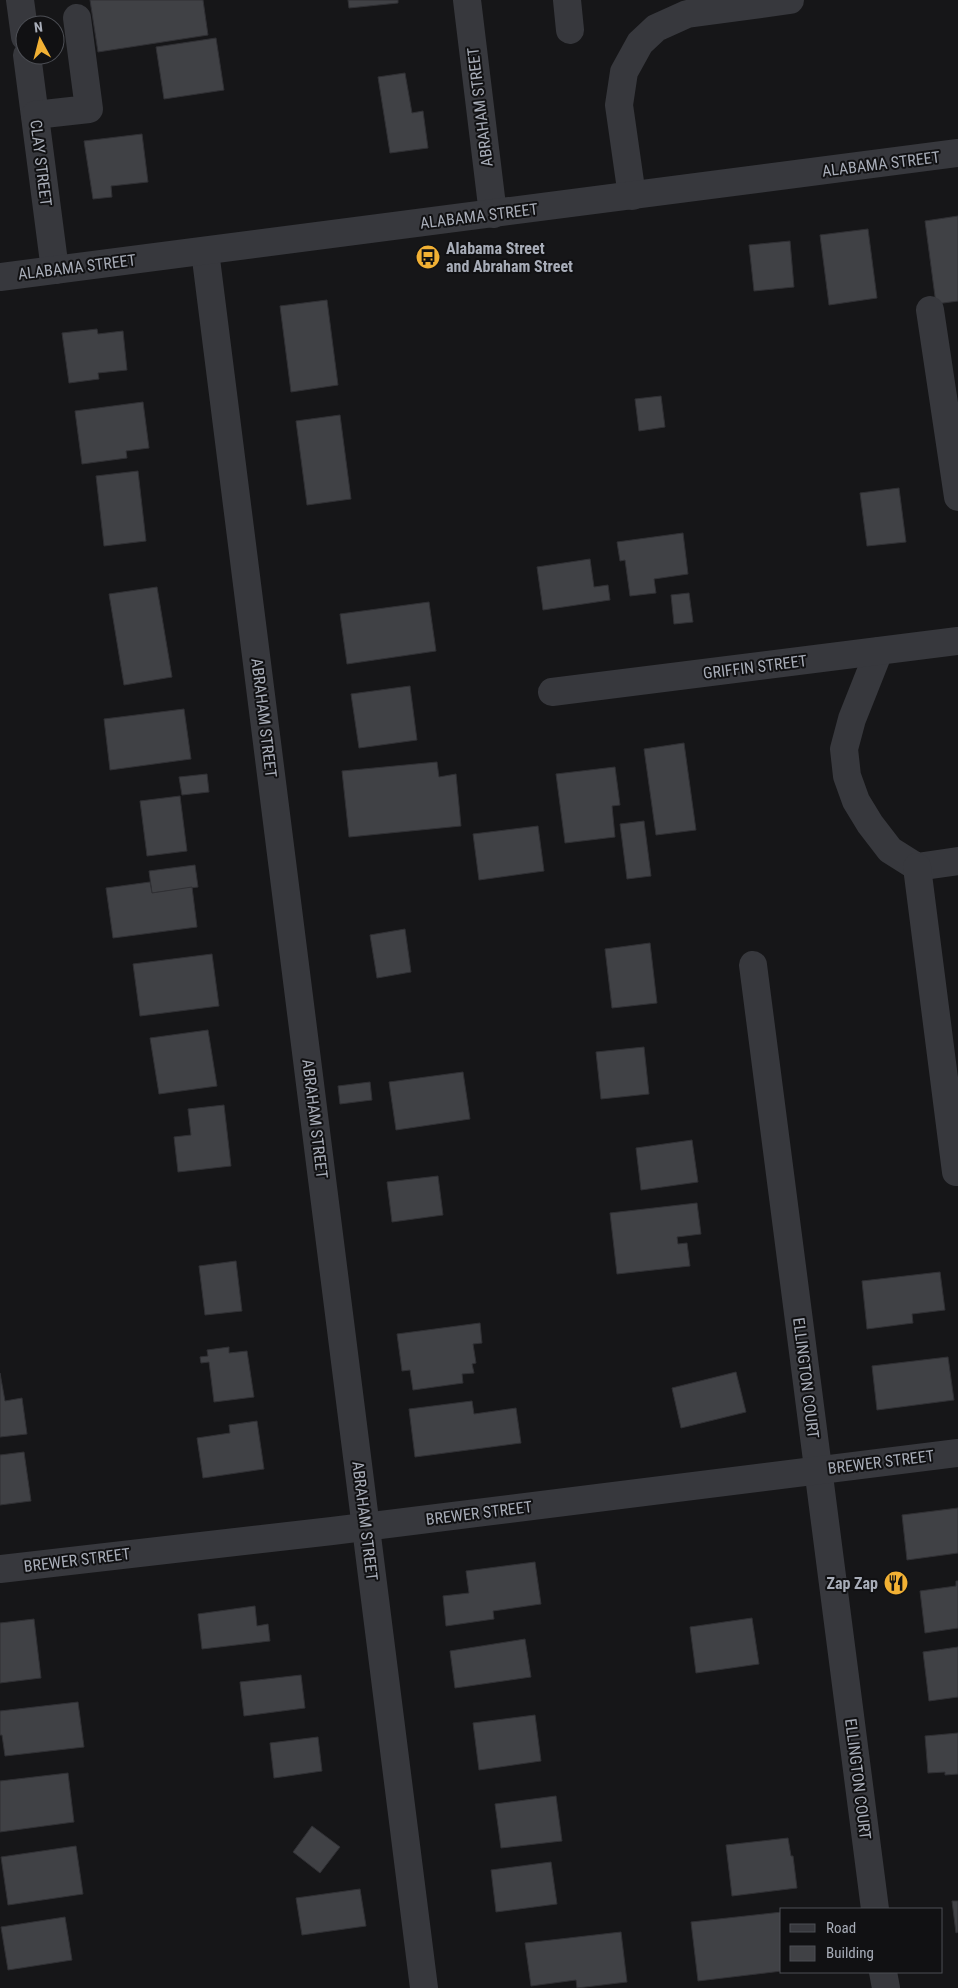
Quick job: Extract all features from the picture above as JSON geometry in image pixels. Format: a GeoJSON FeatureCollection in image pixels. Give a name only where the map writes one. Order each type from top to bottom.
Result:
{"type":"FeatureCollection","features":[{"type":"Feature","properties":{"kind":"street"},"geometry":{"type":"LineString","coordinates":[[20,0],[22,15]]}},
{"type":"Feature","properties":{"kind":"street","name":"ABRAHAM STREET"},"geometry":{"type":"LineString","coordinates":[[467,0],[493,214]]}},
{"type":"Feature","properties":{"kind":"street"},"geometry":{"type":"LineString","coordinates":[[566,0],[570,30]]}},
{"type":"Feature","properties":{"kind":"street"},"geometry":{"type":"LineString","coordinates":[[632,196],[619,105],[624,72],[640,43],[656,28],[686,14],[790,0]]}},
{"type":"Feature","properties":{"kind":"street"},"geometry":{"type":"LineString","coordinates":[[35,115],[89,109],[78,18]]}},
{"type":"Feature","properties":{"kind":"street","name":"CLAY STREET"},"geometry":{"type":"LineString","coordinates":[[28,65],[55,270]]}},
{"type":"Feature","properties":{"kind":"street","name":"ALABAMA STREET"},"geometry":{"type":"LineString","coordinates":[[0,277],[958,154]]}},
{"type":"Feature","properties":{"kind":"street","name":"ABRAHAM STREET"},"geometry":{"type":"LineString","coordinates":[[205,251],[424,1988]]}},
{"type":"Feature","properties":{"kind":"street"},"geometry":{"type":"LineString","coordinates":[[930,310],[958,497]]}},
{"type":"Feature","properties":{"kind":"street","name":"GRIFFIN STREET"},"geometry":{"type":"LineString","coordinates":[[552,692],[958,641]]}},
{"type":"Feature","properties":{"kind":"street"},"geometry":{"type":"LineString","coordinates":[[879,652],[852,718],[844,749],[847,776],[856,801],[870,824],[890,850],[917,866],[958,861]]}},
{"type":"Feature","properties":{"kind":"street"},"geometry":{"type":"LineString","coordinates":[[917,866],[956,1172],[958,1172]]}},
{"type":"Feature","properties":{"kind":"street","name":"ELLINGTON COURT"},"geometry":{"type":"LineString","coordinates":[[753,965],[875,1908]]}},
{"type":"Feature","properties":{"kind":"street","name":"BREWER STREET"},"geometry":{"type":"LineString","coordinates":[[0,1569],[366,1527],[958,1453]]}},
{"type":"Feature","properties":{"kind":"street"},"geometry":{"type":"LineString","coordinates":[[883,1973],[886,1988]]}},
{"type":"Feature","properties":{"kind":"building"},"geometry":{"type":"Polygon","coordinates":[[[90,0],[203,0],[208,35],[98,52],[90,0]]]}},
{"type":"Feature","properties":{"kind":"building"},"geometry":{"type":"Polygon","coordinates":[[[348,0],[398,0],[398,3],[349,8],[348,0]]]}},
{"type":"Feature","properties":{"kind":"building"},"geometry":{"type":"Polygon","coordinates":[[[216,38],[224,90],[164,99],[156,47],[216,38]]]}},
{"type":"Feature","properties":{"kind":"building"},"geometry":{"type":"Polygon","coordinates":[[[405,73],[412,113],[423,111],[428,148],[390,153],[378,77],[405,73]]]}},
{"type":"Feature","properties":{"kind":"building"},"geometry":{"type":"Polygon","coordinates":[[[142,134],[148,182],[111,186],[112,197],[93,199],[84,141],[142,134]]]}},
{"type":"Feature","properties":{"kind":"building"},"geometry":{"type":"Polygon","coordinates":[[[958,216],[958,301],[936,304],[925,221],[958,216]]]}},
{"type":"Feature","properties":{"kind":"building"},"geometry":{"type":"Polygon","coordinates":[[[868,229],[877,298],[829,305],[820,235],[868,229]]]}},
{"type":"Feature","properties":{"kind":"building"},"geometry":{"type":"Polygon","coordinates":[[[790,241],[794,287],[754,291],[749,245],[790,241]]]}},
{"type":"Feature","properties":{"kind":"building"},"geometry":{"type":"Polygon","coordinates":[[[327,300],[338,385],[291,392],[280,306],[327,300]]]}},
{"type":"Feature","properties":{"kind":"building"},"geometry":{"type":"Polygon","coordinates":[[[97,329],[98,334],[123,331],[127,370],[98,373],[99,379],[69,383],[62,333],[97,329]]]}},
{"type":"Feature","properties":{"kind":"building"},"geometry":{"type":"Polygon","coordinates":[[[661,396],[665,427],[639,431],[635,399],[661,396]]]}},
{"type":"Feature","properties":{"kind":"building"},"geometry":{"type":"Polygon","coordinates":[[[143,402],[149,448],[126,451],[127,458],[82,464],[75,411],[143,402]]]}},
{"type":"Feature","properties":{"kind":"building"},"geometry":{"type":"Polygon","coordinates":[[[340,415],[351,499],[307,505],[296,421],[340,415]]]}},
{"type":"Feature","properties":{"kind":"building"},"geometry":{"type":"Polygon","coordinates":[[[138,471],[146,541],[104,546],[96,476],[138,471]]]}},
{"type":"Feature","properties":{"kind":"building"},"geometry":{"type":"Polygon","coordinates":[[[899,488],[906,542],[867,546],[860,493],[899,488]]]}},
{"type":"Feature","properties":{"kind":"building"},"geometry":{"type":"Polygon","coordinates":[[[683,533],[688,574],[654,579],[656,593],[630,596],[625,560],[620,561],[617,542],[683,533]]]}},
{"type":"Feature","properties":{"kind":"building"},"geometry":{"type":"Polygon","coordinates":[[[590,559],[594,587],[608,585],[610,600],[543,610],[537,567],[590,559]]]}},
{"type":"Feature","properties":{"kind":"building"},"geometry":{"type":"Polygon","coordinates":[[[157,587],[172,677],[124,685],[109,594],[157,587]]]}},
{"type":"Feature","properties":{"kind":"building"},"geometry":{"type":"Polygon","coordinates":[[[689,593],[693,622],[674,624],[671,595],[689,593]]]}},
{"type":"Feature","properties":{"kind":"building"},"geometry":{"type":"Polygon","coordinates":[[[429,602],[436,651],[347,664],[340,614],[429,602]]]}},
{"type":"Feature","properties":{"kind":"building"},"geometry":{"type":"Polygon","coordinates":[[[410,686],[417,740],[359,748],[351,694],[410,686]]]}},
{"type":"Feature","properties":{"kind":"building"},"geometry":{"type":"Polygon","coordinates":[[[184,709],[191,759],[110,770],[104,719],[184,709]]]}},
{"type":"Feature","properties":{"kind":"building"},"geometry":{"type":"Polygon","coordinates":[[[684,743],[696,830],[656,835],[644,749],[684,743]]]}},
{"type":"Feature","properties":{"kind":"building"},"geometry":{"type":"Polygon","coordinates":[[[437,762],[439,777],[456,774],[461,826],[349,837],[342,771],[437,762]]]}},
{"type":"Feature","properties":{"kind":"building"},"geometry":{"type":"Polygon","coordinates":[[[615,767],[620,805],[612,806],[615,837],[565,843],[556,774],[615,767]]]}},
{"type":"Feature","properties":{"kind":"building"},"geometry":{"type":"Polygon","coordinates":[[[207,774],[209,792],[182,795],[179,777],[207,774]]]}},
{"type":"Feature","properties":{"kind":"building"},"geometry":{"type":"Polygon","coordinates":[[[180,796],[187,851],[147,856],[140,801],[180,796]]]}},
{"type":"Feature","properties":{"kind":"building"},"geometry":{"type":"Polygon","coordinates":[[[644,821],[651,876],[627,879],[620,824],[644,821]]]}},
{"type":"Feature","properties":{"kind":"building"},"geometry":{"type":"Polygon","coordinates":[[[538,826],[544,871],[479,880],[473,834],[538,826]]]}},
{"type":"Feature","properties":{"kind":"building"},"geometry":{"type":"Polygon","coordinates":[[[195,865],[198,887],[152,893],[149,871],[195,865]]]}},
{"type":"Feature","properties":{"kind":"building"},"geometry":{"type":"Polygon","coordinates":[[[150,882],[152,893],[192,887],[197,927],[113,938],[106,888],[150,882]]]}},
{"type":"Feature","properties":{"kind":"building"},"geometry":{"type":"Polygon","coordinates":[[[405,929],[411,972],[377,978],[370,935],[405,929]]]}},
{"type":"Feature","properties":{"kind":"building"},"geometry":{"type":"Polygon","coordinates":[[[650,943],[657,1003],[612,1008],[605,949],[650,943]]]}},
{"type":"Feature","properties":{"kind":"building"},"geometry":{"type":"Polygon","coordinates":[[[212,954],[219,1006],[140,1016],[133,964],[212,954]]]}},
{"type":"Feature","properties":{"kind":"building"},"geometry":{"type":"Polygon","coordinates":[[[208,1030],[217,1086],[159,1094],[150,1038],[208,1030]]]}},
{"type":"Feature","properties":{"kind":"building"},"geometry":{"type":"Polygon","coordinates":[[[644,1047],[649,1094],[601,1099],[596,1052],[644,1047]]]}},
{"type":"Feature","properties":{"kind":"building"},"geometry":{"type":"Polygon","coordinates":[[[463,1072],[470,1119],[396,1130],[389,1082],[463,1072]]]}},
{"type":"Feature","properties":{"kind":"building"},"geometry":{"type":"Polygon","coordinates":[[[370,1082],[372,1100],[340,1104],[338,1086],[370,1082]]]}},
{"type":"Feature","properties":{"kind":"building"},"geometry":{"type":"Polygon","coordinates":[[[224,1105],[231,1166],[178,1172],[174,1137],[191,1135],[188,1109],[224,1105]]]}},
{"type":"Feature","properties":{"kind":"building"},"geometry":{"type":"Polygon","coordinates":[[[692,1140],[698,1182],[641,1190],[636,1148],[692,1140]]]}},
{"type":"Feature","properties":{"kind":"building"},"geometry":{"type":"Polygon","coordinates":[[[438,1176],[443,1215],[392,1222],[387,1182],[438,1176]]]}},
{"type":"Feature","properties":{"kind":"building"},"geometry":{"type":"Polygon","coordinates":[[[697,1203],[701,1234],[677,1237],[678,1244],[687,1243],[690,1266],[617,1274],[610,1213],[697,1203]]]}},
{"type":"Feature","properties":{"kind":"building"},"geometry":{"type":"Polygon","coordinates":[[[236,1261],[242,1311],[205,1315],[199,1266],[236,1261]]]}},
{"type":"Feature","properties":{"kind":"building"},"geometry":{"type":"Polygon","coordinates":[[[940,1272],[945,1310],[912,1314],[913,1323],[867,1329],[862,1281],[940,1272]]]}},
{"type":"Feature","properties":{"kind":"building"},"geometry":{"type":"Polygon","coordinates":[[[480,1323],[482,1343],[473,1344],[476,1363],[472,1364],[474,1373],[462,1374],[463,1383],[413,1390],[410,1370],[402,1371],[397,1334],[480,1323]]]}},
{"type":"Feature","properties":{"kind":"building"},"geometry":{"type":"Polygon","coordinates":[[[229,1347],[229,1353],[247,1351],[254,1397],[214,1402],[209,1362],[201,1363],[200,1357],[208,1356],[207,1350],[229,1347]]]}},
{"type":"Feature","properties":{"kind":"building"},"geometry":{"type":"Polygon","coordinates":[[[948,1357],[954,1400],[877,1410],[872,1366],[948,1357]]]}},
{"type":"Feature","properties":{"kind":"building"},"geometry":{"type":"Polygon","coordinates":[[[736,1372],[746,1412],[681,1428],[672,1388],[736,1372]]]}},
{"type":"Feature","properties":{"kind":"building"},"geometry":{"type":"Polygon","coordinates":[[[0,1373],[5,1401],[22,1398],[27,1434],[0,1437],[0,1373]]]}},
{"type":"Feature","properties":{"kind":"building"},"geometry":{"type":"Polygon","coordinates":[[[472,1401],[474,1414],[516,1408],[521,1443],[415,1457],[409,1409],[472,1401]]]}},
{"type":"Feature","properties":{"kind":"building"},"geometry":{"type":"Polygon","coordinates":[[[257,1421],[264,1469],[203,1478],[197,1438],[230,1433],[229,1425],[257,1421]]]}},
{"type":"Feature","properties":{"kind":"building"},"geometry":{"type":"Polygon","coordinates":[[[24,1452],[31,1501],[0,1505],[0,1455],[24,1452]]]}},
{"type":"Feature","properties":{"kind":"building"},"geometry":{"type":"Polygon","coordinates":[[[958,1508],[958,1553],[907,1560],[902,1515],[958,1508]]]}},
{"type":"Feature","properties":{"kind":"building"},"geometry":{"type":"Polygon","coordinates":[[[535,1562],[541,1604],[493,1611],[494,1619],[446,1626],[443,1596],[469,1593],[466,1571],[535,1562]]]}},
{"type":"Feature","properties":{"kind":"building"},"geometry":{"type":"Polygon","coordinates":[[[956,1581],[958,1581],[958,1628],[925,1633],[920,1591],[956,1586],[956,1581]]]}},
{"type":"Feature","properties":{"kind":"building"},"geometry":{"type":"Polygon","coordinates":[[[255,1606],[257,1626],[268,1624],[270,1641],[202,1649],[198,1614],[255,1606]]]}},
{"type":"Feature","properties":{"kind":"building"},"geometry":{"type":"Polygon","coordinates":[[[752,1618],[759,1664],[696,1673],[690,1627],[752,1618]]]}},
{"type":"Feature","properties":{"kind":"building"},"geometry":{"type":"Polygon","coordinates":[[[34,1619],[41,1678],[0,1683],[0,1623],[34,1619]]]}},
{"type":"Feature","properties":{"kind":"building"},"geometry":{"type":"Polygon","coordinates":[[[525,1639],[531,1677],[455,1688],[450,1651],[525,1639]]]}},
{"type":"Feature","properties":{"kind":"building"},"geometry":{"type":"Polygon","coordinates":[[[958,1647],[958,1697],[929,1701],[923,1652],[958,1647]]]}},
{"type":"Feature","properties":{"kind":"building"},"geometry":{"type":"Polygon","coordinates":[[[301,1675],[305,1708],[244,1716],[240,1682],[301,1675]]]}},
{"type":"Feature","properties":{"kind":"building"},"geometry":{"type":"Polygon","coordinates":[[[78,1702],[84,1747],[5,1756],[2,1735],[0,1735],[0,1711],[78,1702]]]}},
{"type":"Feature","properties":{"kind":"building"},"geometry":{"type":"Polygon","coordinates":[[[535,1715],[541,1761],[479,1770],[473,1723],[535,1715]]]}},
{"type":"Feature","properties":{"kind":"building"},"geometry":{"type":"Polygon","coordinates":[[[958,1733],[958,1774],[945,1775],[945,1772],[928,1773],[925,1736],[958,1733]]]}},
{"type":"Feature","properties":{"kind":"building"},"geometry":{"type":"Polygon","coordinates":[[[318,1737],[322,1771],[274,1778],[270,1743],[318,1737]]]}},
{"type":"Feature","properties":{"kind":"building"},"geometry":{"type":"Polygon","coordinates":[[[68,1773],[74,1822],[0,1832],[0,1781],[68,1773]]]}},
{"type":"Feature","properties":{"kind":"building"},"geometry":{"type":"Polygon","coordinates":[[[556,1796],[562,1841],[501,1848],[495,1804],[556,1796]]]}},
{"type":"Feature","properties":{"kind":"building"},"geometry":{"type":"Polygon","coordinates":[[[312,1826],[340,1847],[320,1873],[293,1852],[312,1826]]]}},
{"type":"Feature","properties":{"kind":"building"},"geometry":{"type":"Polygon","coordinates":[[[788,1838],[791,1856],[793,1856],[797,1888],[732,1896],[726,1845],[788,1838]]]}},
{"type":"Feature","properties":{"kind":"building"},"geometry":{"type":"Polygon","coordinates":[[[76,1846],[83,1894],[8,1905],[1,1857],[76,1846]]]}},
{"type":"Feature","properties":{"kind":"building"},"geometry":{"type":"Polygon","coordinates":[[[551,1862],[557,1904],[496,1912],[491,1870],[551,1862]]]}},
{"type":"Feature","properties":{"kind":"building"},"geometry":{"type":"Polygon","coordinates":[[[360,1889],[366,1926],[302,1935],[296,1898],[360,1889]]]}},
{"type":"Feature","properties":{"kind":"building"},"geometry":{"type":"Polygon","coordinates":[[[952,1901],[958,1901],[958,1932],[956,1933],[952,1901]]]}},
{"type":"Feature","properties":{"kind":"building"},"geometry":{"type":"Polygon","coordinates":[[[780,1912],[780,1971],[698,1981],[691,1922],[780,1912]]]}},
{"type":"Feature","properties":{"kind":"building"},"geometry":{"type":"Polygon","coordinates":[[[65,1917],[72,1960],[8,1970],[1,1927],[65,1917]]]}},
{"type":"Feature","properties":{"kind":"building"},"geometry":{"type":"Polygon","coordinates":[[[621,1932],[627,1982],[577,1988],[576,1980],[531,1986],[525,1943],[621,1932]]]}},
{"type":"Feature","properties":{"kind":"place","name":"Alabama Street and Abraham Street"},"geometry":{"type":"Point","coordinates":[428,257]}},
{"type":"Feature","properties":{"kind":"place","name":"Zap Zap"},"geometry":{"type":"Point","coordinates":[896,1583]}}]}
